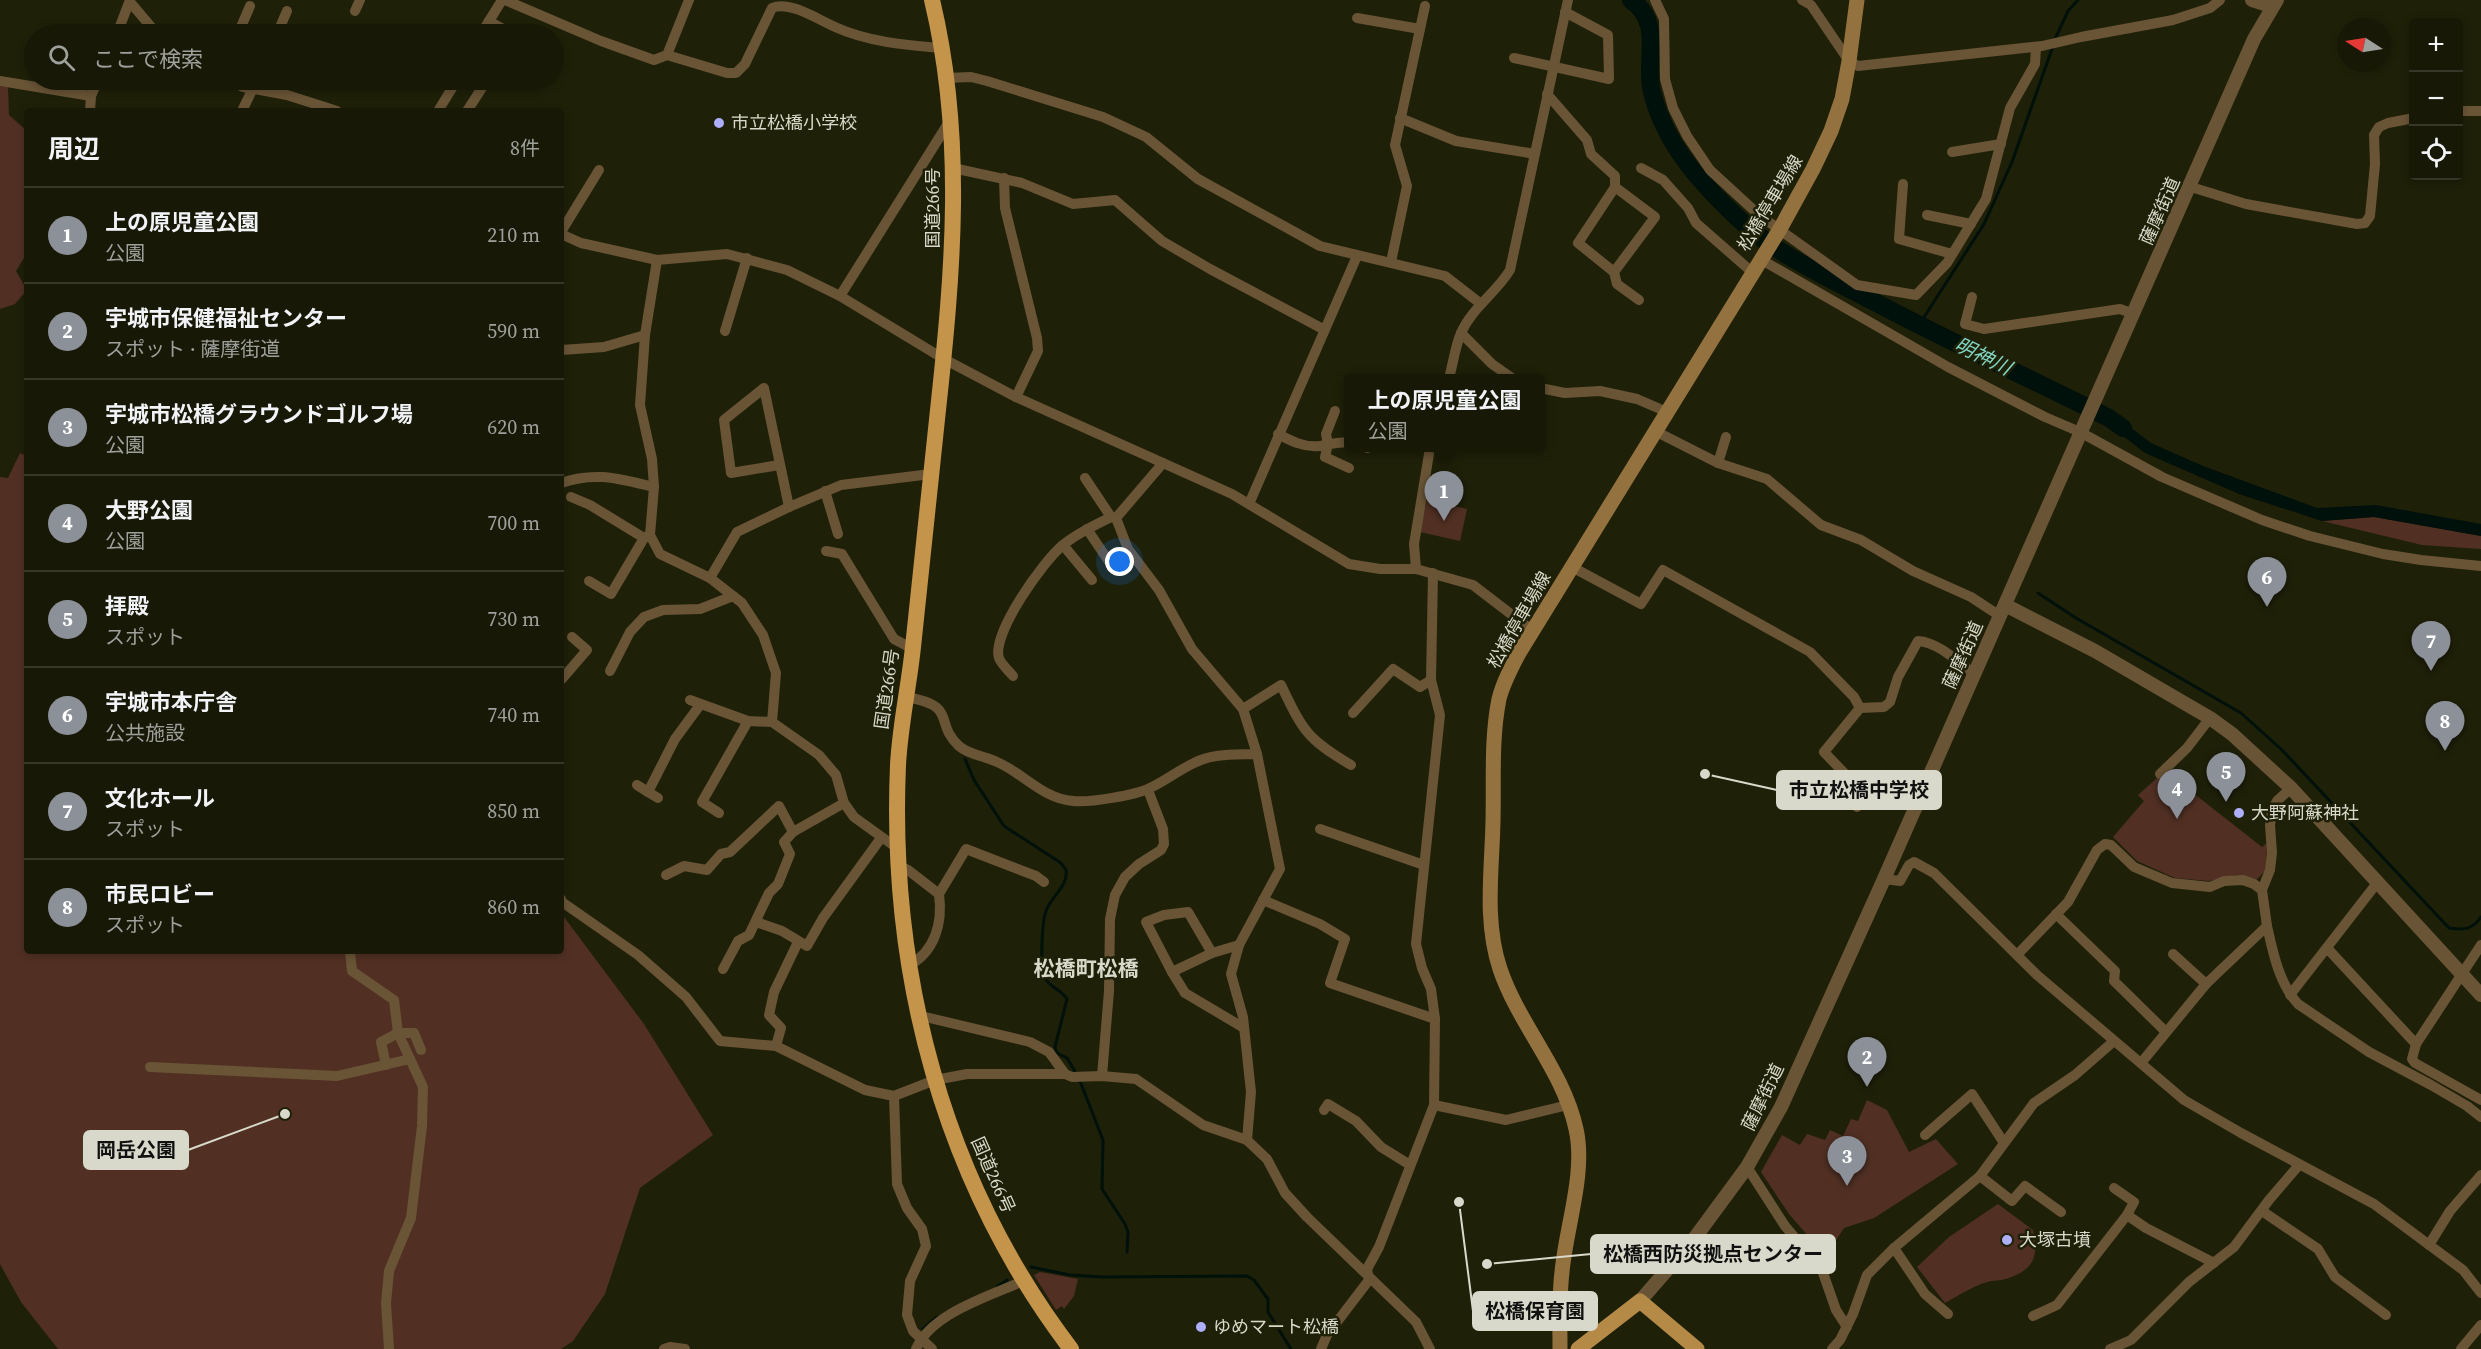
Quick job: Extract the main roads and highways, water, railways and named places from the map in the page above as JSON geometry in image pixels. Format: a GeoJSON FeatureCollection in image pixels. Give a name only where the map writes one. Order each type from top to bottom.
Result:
{"type":"FeatureCollection","features":[{"type":"Feature","properties":{"kind":"highway","name":"国道266号"},"geometry":{"type":"LineString","coordinates":[[932,0],[946,78],[955,197],[952,284],[913,649],[898,763],[897,848],[908,966],[917,1015],[935,1080],[972,1185],[1023,1281],[1071,1349]]}},
{"type":"Feature","properties":{"kind":"main road","name":"松橋停車場線"},"geometry":{"type":"LineString","coordinates":[[1560,1349],[1562,1273],[1579,1160],[1576,1130],[1568,1105],[1548,1062],[1500,971],[1490,915],[1496,715],[1507,677],[1533,631],[1778,232],[1814,169],[1832,131],[1842,99],[1850,61],[1857,0]]}},
{"type":"Feature","properties":{"kind":"main road"},"geometry":{"type":"LineString","coordinates":[[1578,1349],[1640,1300],[1697,1349]]}},
{"type":"Feature","properties":{"kind":"waterway","name":"明神川"},"geometry":{"type":"LineString","coordinates":[[1631,0],[1641,9],[1650,31],[1650,80],[1655,104],[1665,127],[1677,149],[1692,169],[1744,223],[1784,254],[1808,268],[2109,418],[2123,428]]}},
{"type":"Feature","properties":{"kind":"waterway"},"geometry":{"type":"LineString","coordinates":[[2055,39],[2068,11],[2078,0]]}},
{"type":"Feature","properties":{"kind":"waterway"},"geometry":{"type":"LineString","coordinates":[[1919,325],[1984,224],[2012,162],[2053,46]]}},
{"type":"Feature","properties":{"kind":"waterway"},"geometry":{"type":"LineString","coordinates":[[2038,593],[2076,618],[2241,713],[2282,750],[2449,928],[2467,928],[2481,917]]}},
{"type":"Feature","properties":{"kind":"waterway"},"geometry":{"type":"LineString","coordinates":[[965,759],[974,780],[1004,826],[1061,863],[1066,870],[1065,881],[1046,911],[1042,963],[1046,980],[1067,999],[1055,1047],[1057,1053],[1067,1058],[1077,1075]]}},
{"type":"Feature","properties":{"kind":"waterway"},"geometry":{"type":"LineString","coordinates":[[1080,1081],[1103,1140],[1102,1189],[1125,1224],[1128,1232],[1127,1252]]}},
{"type":"Feature","properties":{"kind":"waterway"},"geometry":{"type":"LineString","coordinates":[[1031,1267],[1070,1275],[1102,1277],[1247,1276],[1254,1280],[1268,1299],[1268,1312],[1291,1349]]}},
{"type":"Feature","properties":{"kind":"waterway"},"geometry":{"type":"LineString","coordinates":[[997,1287],[1007,1280]]}},
{"type":"Feature","properties":{"kind":"waterway"},"geometry":{"type":"LineString","coordinates":[[923,1329],[937,1317]]}},
{"type":"Feature","properties":{"kind":"place","name":"市立松橋小学校"},"geometry":{"type":"Point","coordinates":[719,123]}},
{"type":"Feature","properties":{"kind":"place","name":"上の原児童公園"},"geometry":{"type":"Point","coordinates":[1444,521]}},
{"type":"Feature","properties":{"kind":"place","name":"宇城市本庁舎"},"geometry":{"type":"Point","coordinates":[2267,607]}},
{"type":"Feature","properties":{"kind":"place","name":"文化ホール"},"geometry":{"type":"Point","coordinates":[2431,671]}},
{"type":"Feature","properties":{"kind":"place","name":"市民ロビー"},"geometry":{"type":"Point","coordinates":[2445,751]}},
{"type":"Feature","properties":{"kind":"place","name":"市立松橋中学校"},"geometry":{"type":"Point","coordinates":[1705,774]}},
{"type":"Feature","properties":{"kind":"place","name":"拝殿"},"geometry":{"type":"Point","coordinates":[2226,802]}},
{"type":"Feature","properties":{"kind":"place","name":"大野阿蘇神社"},"geometry":{"type":"Point","coordinates":[2239,813]}},
{"type":"Feature","properties":{"kind":"place","name":"大野公園"},"geometry":{"type":"Point","coordinates":[2177,819]}},
{"type":"Feature","properties":{"kind":"place","name":"宇城市保健福祉センター"},"geometry":{"type":"Point","coordinates":[1867,1087]}},
{"type":"Feature","properties":{"kind":"place","name":"岡岳公園"},"geometry":{"type":"Point","coordinates":[285,1114]}},
{"type":"Feature","properties":{"kind":"place","name":"宇城市松橋グラウンドゴルフ場"},"geometry":{"type":"Point","coordinates":[1847,1186]}},
{"type":"Feature","properties":{"kind":"place","name":"松橋保育園"},"geometry":{"type":"Point","coordinates":[1459,1202]}},
{"type":"Feature","properties":{"kind":"place","name":"大塚古墳"},"geometry":{"type":"Point","coordinates":[2007,1240]}},
{"type":"Feature","properties":{"kind":"place","name":"松橋西防災拠点センター"},"geometry":{"type":"Point","coordinates":[1487,1264]}},
{"type":"Feature","properties":{"kind":"place","name":"ゆめマート松橋"},"geometry":{"type":"Point","coordinates":[1201,1327]}},
{"type":"Feature","properties":{"kind":"district","name":"松橋町松橋"},"geometry":{"type":"Point","coordinates":[1086,969]}}]}
